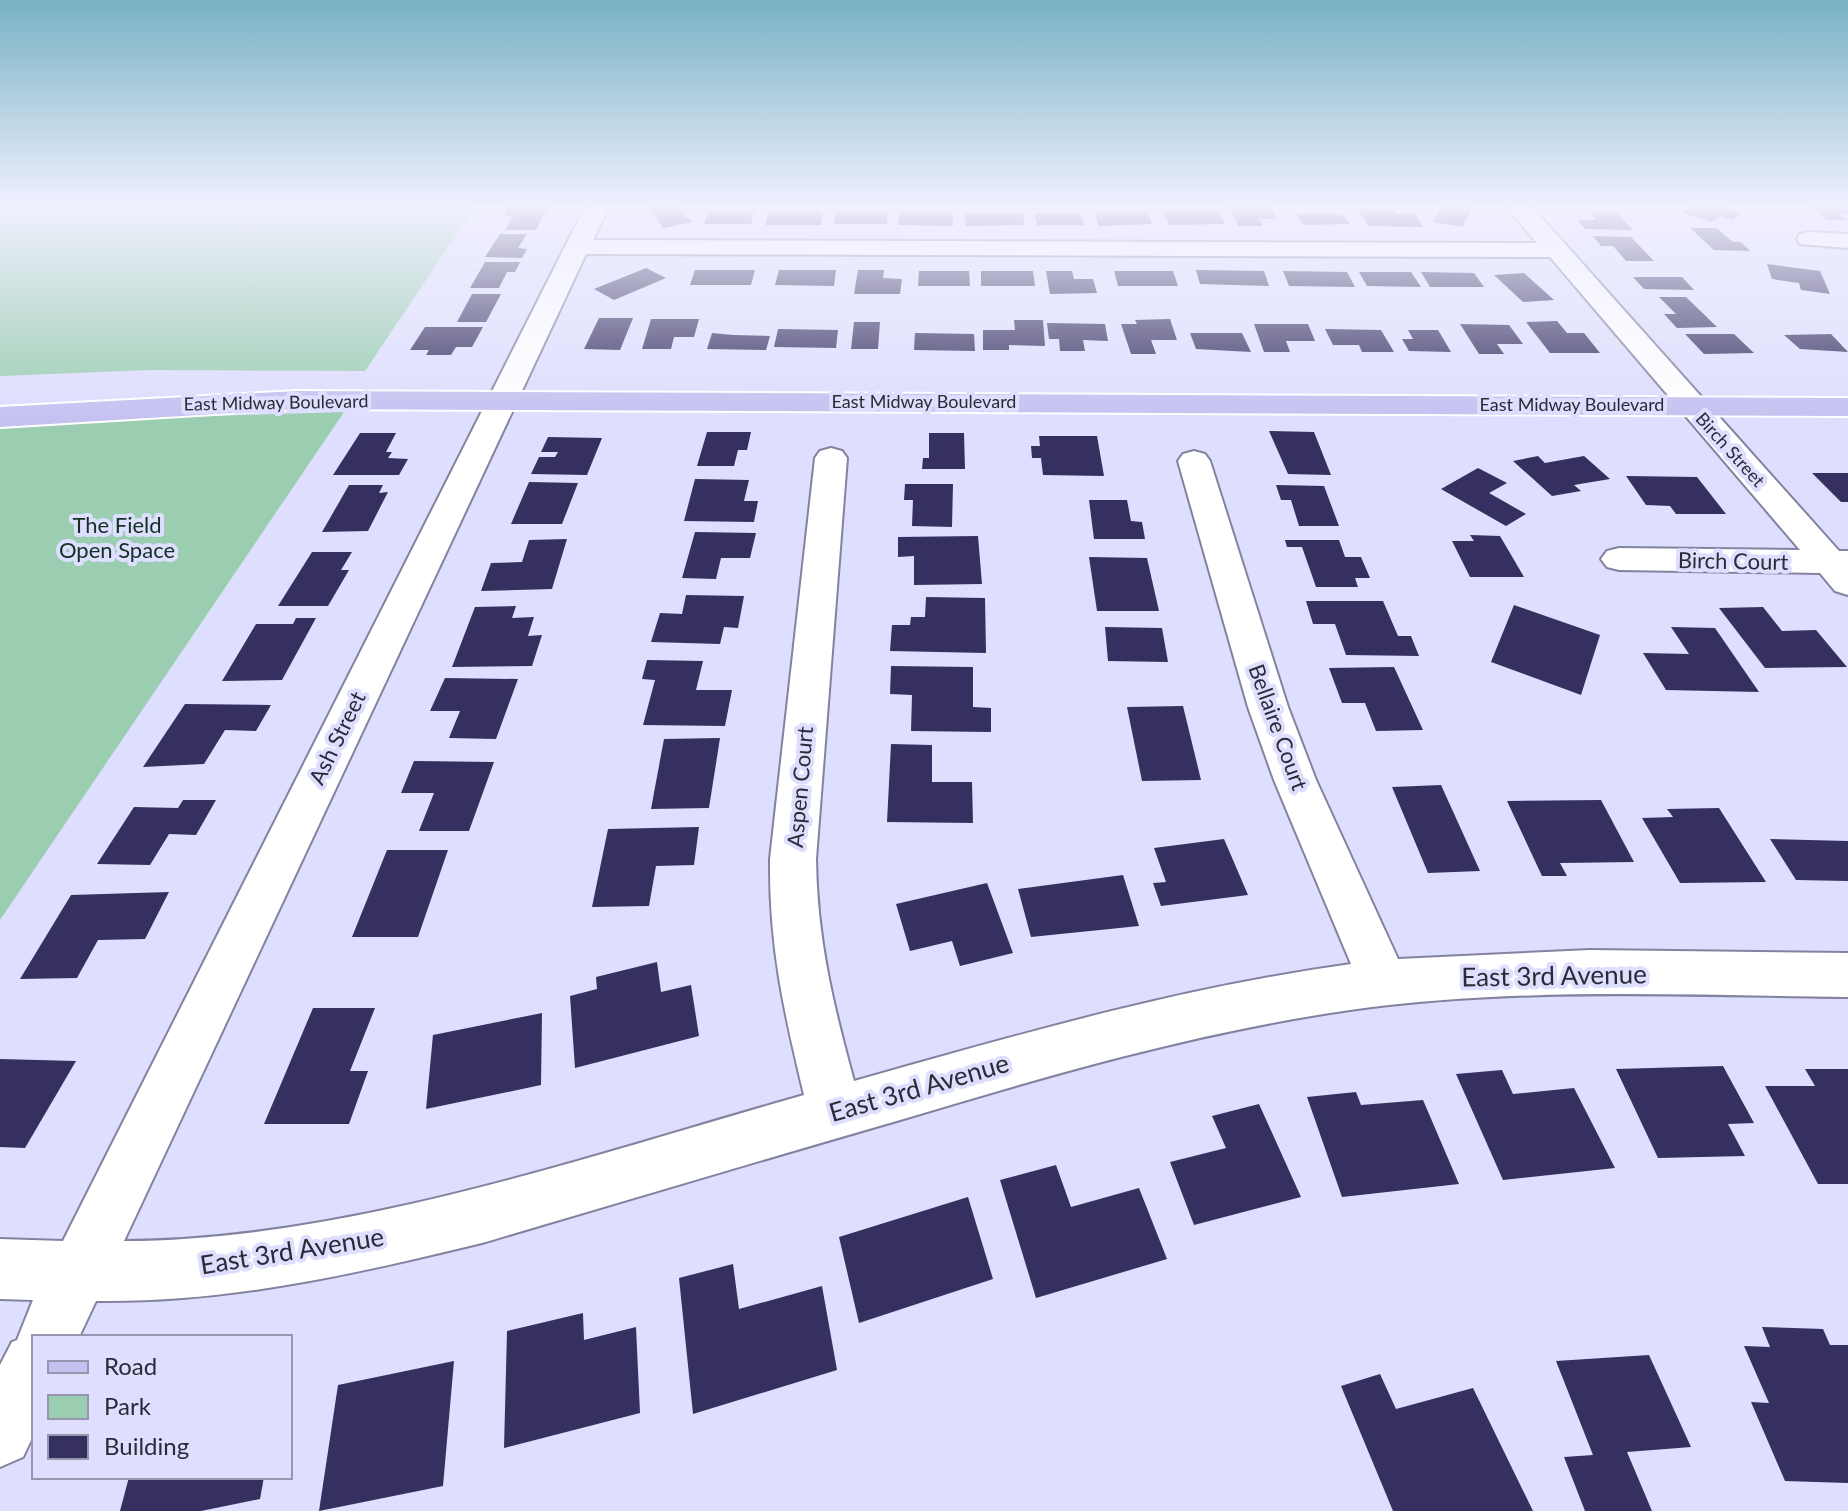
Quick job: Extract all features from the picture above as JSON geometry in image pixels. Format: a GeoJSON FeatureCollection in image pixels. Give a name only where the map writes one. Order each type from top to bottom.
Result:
{"type":"FeatureCollection","features":[{"type":"Feature","properties":{"kind":"main road","name":"East Midway Boulevard"},"geometry":{"type":"LineString","coordinates":[[59,384],[505,393],[1685,398],[1848,391]]}},
{"type":"Feature","properties":{"kind":"main road","name":"East Midway Boulevard"},"geometry":{"type":"LineString","coordinates":[[0,417],[120,408],[505,393]]}},
{"type":"Feature","properties":{"kind":"main road","name":"East Midway Boulevard"},"geometry":{"type":"LineString","coordinates":[[1685,398],[1848,407]]}},
{"type":"Feature","properties":{"kind":"street","name":"Ash Street"},"geometry":{"type":"LineString","coordinates":[[48,1335],[562,278]]}},
{"type":"Feature","properties":{"kind":"street","name":"Birch Street"},"geometry":{"type":"LineString","coordinates":[[1581,278],[1685,398],[1842,569]]}},
{"type":"Feature","properties":{"kind":"street","name":"Aspen Court"},"geometry":{"type":"LineString","coordinates":[[831,458],[793,859],[793,915],[806,999],[835,1111]]}},
{"type":"Feature","properties":{"kind":"street","name":"Bellaire Court"},"geometry":{"type":"LineString","coordinates":[[1194,461],[1268,707],[1295,780],[1384,984]]}},
{"type":"Feature","properties":{"kind":"street","name":"Birch Court"},"geometry":{"type":"LineString","coordinates":[[1619,559],[1842,569]]}},
{"type":"Feature","properties":{"kind":"street","name":"East 3rd Avenue"},"geometry":{"type":"LineString","coordinates":[[0,1269],[169,1270],[265,1259],[402,1233],[482,1214],[1108,1034],[1185,1015],[1318,991],[1437,978],[1581,973],[1848,975]]}},
{"type":"Feature","properties":{"kind":"street"},"geometry":{"type":"LineString","coordinates":[[0,1434],[32,1368]]}},
{"type":"Feature","properties":{"kind":"green space"},"geometry":{"type":"Polygon","coordinates":[[[0,278],[428,278],[365,371],[150,370],[0,376],[0,278]]]}},
{"type":"Feature","properties":{"kind":"green space","name":"The Field Open Space"},"geometry":{"type":"Polygon","coordinates":[[[344,412],[0,920],[0,429],[173,417],[344,412]]]}},
{"type":"Feature","properties":{"kind":"building"},"geometry":{"type":"Polygon","coordinates":[[[476,278],[504,278],[499,288],[470,288],[476,278]]]}},
{"type":"Feature","properties":{"kind":"building"},"geometry":{"type":"Polygon","coordinates":[[[622,278],[666,278],[614,300],[594,289],[622,278]]]}},
{"type":"Feature","properties":{"kind":"building"},"geometry":{"type":"Polygon","coordinates":[[[692,278],[753,278],[751,285],[690,285],[692,278]]]}},
{"type":"Feature","properties":{"kind":"building"},"geometry":{"type":"Polygon","coordinates":[[[777,278],[835,278],[834,286],[775,285],[777,278]]]}},
{"type":"Feature","properties":{"kind":"building"},"geometry":{"type":"Polygon","coordinates":[[[857,278],[902,279],[900,294],[854,294],[857,278]]]}},
{"type":"Feature","properties":{"kind":"building"},"geometry":{"type":"Polygon","coordinates":[[[919,278],[969,278],[970,286],[918,286],[919,278]]]}},
{"type":"Feature","properties":{"kind":"building"},"geometry":{"type":"Polygon","coordinates":[[[981,278],[1034,278],[1035,286],[981,286],[981,278]]]}},
{"type":"Feature","properties":{"kind":"building"},"geometry":{"type":"Polygon","coordinates":[[[1047,278],[1093,279],[1097,293],[1050,294],[1047,278]]]}},
{"type":"Feature","properties":{"kind":"building"},"geometry":{"type":"Polygon","coordinates":[[[1116,278],[1175,278],[1178,286],[1118,286],[1116,278]]]}},
{"type":"Feature","properties":{"kind":"building"},"geometry":{"type":"Polygon","coordinates":[[[1198,278],[1266,278],[1269,286],[1200,284],[1198,278]]]}},
{"type":"Feature","properties":{"kind":"building"},"geometry":{"type":"Polygon","coordinates":[[[1286,278],[1350,278],[1355,287],[1289,286],[1286,278]]]}},
{"type":"Feature","properties":{"kind":"building"},"geometry":{"type":"Polygon","coordinates":[[[1362,278],[1415,278],[1421,287],[1367,286],[1362,278]]]}},
{"type":"Feature","properties":{"kind":"building"},"geometry":{"type":"Polygon","coordinates":[[[1424,278],[1477,278],[1484,287],[1430,287],[1424,278]]]}},
{"type":"Feature","properties":{"kind":"building"},"geometry":{"type":"Polygon","coordinates":[[[1497,278],[1529,278],[1554,300],[1523,302],[1497,278]]]}},
{"type":"Feature","properties":{"kind":"building"},"geometry":{"type":"Polygon","coordinates":[[[1633,278],[1682,278],[1694,290],[1644,289],[1633,278]]]}},
{"type":"Feature","properties":{"kind":"building"},"geometry":{"type":"Polygon","coordinates":[[[1823,278],[1830,294],[1801,290],[1799,283],[1772,279],[1823,278]]]}},
{"type":"Feature","properties":{"kind":"building"},"geometry":{"type":"Polygon","coordinates":[[[472,294],[501,294],[486,322],[457,322],[472,294]]]}},
{"type":"Feature","properties":{"kind":"building"},"geometry":{"type":"Polygon","coordinates":[[[1659,297],[1686,297],[1717,327],[1677,328],[1664,314],[1676,314],[1659,297]]]}},
{"type":"Feature","properties":{"kind":"building"},"geometry":{"type":"Polygon","coordinates":[[[599,318],[633,318],[620,350],[584,349],[599,318]]]}},
{"type":"Feature","properties":{"kind":"building"},"geometry":{"type":"Polygon","coordinates":[[[651,319],[699,319],[694,337],[674,337],[671,349],[642,349],[651,319]]]}},
{"type":"Feature","properties":{"kind":"building"},"geometry":{"type":"Polygon","coordinates":[[[1170,319],[1177,340],[1151,340],[1156,354],[1131,354],[1121,324],[1137,324],[1135,320],[1170,319]]]}},
{"type":"Feature","properties":{"kind":"building"},"geometry":{"type":"Polygon","coordinates":[[[1014,320],[1043,320],[1045,346],[1009,345],[1009,350],[983,350],[983,330],[1015,330],[1014,320]]]}},
{"type":"Feature","properties":{"kind":"building"},"geometry":{"type":"Polygon","coordinates":[[[1557,321],[1567,333],[1584,333],[1600,353],[1550,353],[1526,322],[1557,321]]]}},
{"type":"Feature","properties":{"kind":"building"},"geometry":{"type":"Polygon","coordinates":[[[854,322],[880,322],[878,349],[851,349],[854,322]]]}},
{"type":"Feature","properties":{"kind":"building"},"geometry":{"type":"Polygon","coordinates":[[[1047,323],[1105,324],[1108,341],[1083,340],[1085,351],[1060,351],[1059,339],[1049,339],[1047,323]]]}},
{"type":"Feature","properties":{"kind":"building"},"geometry":{"type":"Polygon","coordinates":[[[1254,324],[1308,324],[1315,341],[1286,341],[1290,352],[1264,352],[1254,324]]]}},
{"type":"Feature","properties":{"kind":"building"},"geometry":{"type":"Polygon","coordinates":[[[1460,324],[1509,325],[1523,344],[1497,344],[1504,354],[1479,354],[1460,324]]]}},
{"type":"Feature","properties":{"kind":"building"},"geometry":{"type":"Polygon","coordinates":[[[425,327],[483,327],[472,347],[456,347],[451,355],[426,355],[429,350],[410,350],[425,327]]]}},
{"type":"Feature","properties":{"kind":"building"},"geometry":{"type":"Polygon","coordinates":[[[778,329],[838,330],[836,348],[774,347],[778,329]]]}},
{"type":"Feature","properties":{"kind":"building"},"geometry":{"type":"Polygon","coordinates":[[[1325,329],[1381,330],[1394,352],[1362,352],[1359,345],[1333,345],[1325,329]]]}},
{"type":"Feature","properties":{"kind":"building"},"geometry":{"type":"Polygon","coordinates":[[[1408,330],[1438,330],[1451,352],[1409,351],[1402,339],[1413,339],[1408,330]]]}},
{"type":"Feature","properties":{"kind":"building"},"geometry":{"type":"Polygon","coordinates":[[[712,333],[770,336],[766,350],[707,349],[712,333]]]}},
{"type":"Feature","properties":{"kind":"building"},"geometry":{"type":"Polygon","coordinates":[[[915,333],[974,334],[975,351],[914,350],[915,333]]]}},
{"type":"Feature","properties":{"kind":"building"},"geometry":{"type":"Polygon","coordinates":[[[1190,333],[1242,333],[1251,352],[1196,349],[1190,333]]]}},
{"type":"Feature","properties":{"kind":"building"},"geometry":{"type":"Polygon","coordinates":[[[1685,334],[1734,334],[1754,353],[1704,354],[1685,334]]]}},
{"type":"Feature","properties":{"kind":"building"},"geometry":{"type":"Polygon","coordinates":[[[1831,334],[1848,352],[1800,349],[1784,335],[1831,334]]]}},
{"type":"Feature","properties":{"kind":"building"},"geometry":{"type":"Polygon","coordinates":[[[1269,431],[1314,432],[1331,475],[1288,474],[1269,431]]]}},
{"type":"Feature","properties":{"kind":"building"},"geometry":{"type":"Polygon","coordinates":[[[707,432],[751,432],[747,450],[738,450],[734,466],[697,466],[707,432]]]}},
{"type":"Feature","properties":{"kind":"building"},"geometry":{"type":"Polygon","coordinates":[[[360,433],[396,433],[386,452],[392,452],[388,458],[408,459],[399,475],[333,475],[360,433]]]}},
{"type":"Feature","properties":{"kind":"building"},"geometry":{"type":"Polygon","coordinates":[[[929,433],[964,433],[965,469],[922,469],[923,458],[929,458],[929,433]]]}},
{"type":"Feature","properties":{"kind":"building"},"geometry":{"type":"Polygon","coordinates":[[[1039,436],[1097,436],[1104,476],[1043,475],[1041,458],[1032,458],[1031,446],[1040,446],[1039,436]]]}},
{"type":"Feature","properties":{"kind":"building"},"geometry":{"type":"Polygon","coordinates":[[[548,437],[602,438],[587,475],[531,474],[539,457],[555,457],[558,452],[541,452],[548,437]]]}},
{"type":"Feature","properties":{"kind":"building"},"geometry":{"type":"Polygon","coordinates":[[[1538,456],[1545,463],[1584,456],[1610,479],[1574,485],[1581,491],[1552,496],[1513,461],[1538,456]]]}},
{"type":"Feature","properties":{"kind":"building"},"geometry":{"type":"Polygon","coordinates":[[[1478,468],[1507,483],[1489,493],[1526,514],[1506,526],[1441,489],[1478,468]]]}},
{"type":"Feature","properties":{"kind":"building"},"geometry":{"type":"Polygon","coordinates":[[[1812,473],[1848,473],[1848,502],[1841,502],[1812,473]]]}},
{"type":"Feature","properties":{"kind":"building"},"geometry":{"type":"Polygon","coordinates":[[[1626,476],[1697,477],[1726,514],[1676,514],[1670,506],[1646,505],[1626,476]]]}},
{"type":"Feature","properties":{"kind":"building"},"geometry":{"type":"Polygon","coordinates":[[[695,479],[749,480],[744,501],[758,501],[754,522],[684,521],[695,479]]]}},
{"type":"Feature","properties":{"kind":"building"},"geometry":{"type":"Polygon","coordinates":[[[529,482],[578,483],[562,524],[511,524],[529,482]]]}},
{"type":"Feature","properties":{"kind":"building"},"geometry":{"type":"Polygon","coordinates":[[[905,484],[953,484],[952,527],[912,526],[913,500],[904,500],[905,484]]]}},
{"type":"Feature","properties":{"kind":"building"},"geometry":{"type":"Polygon","coordinates":[[[349,485],[383,485],[379,493],[388,492],[368,531],[322,532],[349,485]]]}},
{"type":"Feature","properties":{"kind":"building"},"geometry":{"type":"Polygon","coordinates":[[[1276,485],[1324,486],[1339,526],[1299,526],[1291,500],[1281,500],[1276,485]]]}},
{"type":"Feature","properties":{"kind":"building"},"geometry":{"type":"Polygon","coordinates":[[[1089,500],[1127,500],[1131,521],[1142,522],[1145,539],[1094,539],[1089,500]]]}},
{"type":"Feature","properties":{"kind":"building"},"geometry":{"type":"Polygon","coordinates":[[[695,532],[756,533],[750,558],[721,558],[716,579],[682,578],[695,532]]]}},
{"type":"Feature","properties":{"kind":"building"},"geometry":{"type":"Polygon","coordinates":[[[1470,535],[1500,536],[1524,577],[1470,577],[1452,541],[1474,541],[1470,535]]]}},
{"type":"Feature","properties":{"kind":"building"},"geometry":{"type":"Polygon","coordinates":[[[978,536],[982,584],[914,585],[914,556],[898,557],[898,537],[978,536]]]}},
{"type":"Feature","properties":{"kind":"building"},"geometry":{"type":"Polygon","coordinates":[[[567,539],[552,589],[481,591],[491,563],[522,562],[529,540],[567,539]]]}},
{"type":"Feature","properties":{"kind":"building"},"geometry":{"type":"Polygon","coordinates":[[[1285,540],[1339,540],[1345,557],[1361,557],[1370,578],[1355,578],[1358,587],[1316,587],[1302,547],[1287,547],[1285,540]]]}},
{"type":"Feature","properties":{"kind":"building"},"geometry":{"type":"Polygon","coordinates":[[[312,552],[352,552],[341,570],[349,570],[328,606],[278,606],[312,552]]]}},
{"type":"Feature","properties":{"kind":"building"},"geometry":{"type":"Polygon","coordinates":[[[1089,557],[1147,558],[1159,611],[1097,611],[1089,557]]]}},
{"type":"Feature","properties":{"kind":"building"},"geometry":{"type":"Polygon","coordinates":[[[686,595],[744,596],[738,628],[724,627],[720,644],[651,642],[660,613],[682,614],[686,595]]]}},
{"type":"Feature","properties":{"kind":"building"},"geometry":{"type":"Polygon","coordinates":[[[926,597],[985,598],[986,653],[890,651],[892,625],[910,625],[911,617],[925,617],[926,597]]]}},
{"type":"Feature","properties":{"kind":"building"},"geometry":{"type":"Polygon","coordinates":[[[1306,601],[1383,601],[1398,636],[1411,636],[1419,656],[1346,655],[1335,624],[1313,624],[1306,601]]]}},
{"type":"Feature","properties":{"kind":"building"},"geometry":{"type":"Polygon","coordinates":[[[1514,605],[1600,635],[1581,695],[1491,662],[1514,605]]]}},
{"type":"Feature","properties":{"kind":"building"},"geometry":{"type":"Polygon","coordinates":[[[516,606],[512,618],[534,617],[528,636],[542,635],[532,666],[452,667],[475,607],[516,606]]]}},
{"type":"Feature","properties":{"kind":"building"},"geometry":{"type":"Polygon","coordinates":[[[1763,607],[1782,631],[1816,630],[1847,667],[1765,668],[1719,608],[1763,607]]]}},
{"type":"Feature","properties":{"kind":"building"},"geometry":{"type":"Polygon","coordinates":[[[296,618],[316,618],[282,680],[222,681],[256,624],[293,624],[296,618]]]}},
{"type":"Feature","properties":{"kind":"building"},"geometry":{"type":"Polygon","coordinates":[[[1105,627],[1162,628],[1168,662],[1108,661],[1105,627]]]}},
{"type":"Feature","properties":{"kind":"building"},"geometry":{"type":"Polygon","coordinates":[[[1671,627],[1715,628],[1759,692],[1666,690],[1643,653],[1689,654],[1671,627]]]}},
{"type":"Feature","properties":{"kind":"building"},"geometry":{"type":"Polygon","coordinates":[[[647,660],[703,661],[696,690],[732,690],[725,726],[643,725],[655,680],[642,679],[647,660]]]}},
{"type":"Feature","properties":{"kind":"building"},"geometry":{"type":"Polygon","coordinates":[[[891,666],[973,667],[973,707],[991,708],[991,732],[911,731],[912,695],[890,694],[891,666]]]}},
{"type":"Feature","properties":{"kind":"building"},"geometry":{"type":"Polygon","coordinates":[[[1394,667],[1423,730],[1376,731],[1365,703],[1342,703],[1329,668],[1394,667]]]}},
{"type":"Feature","properties":{"kind":"building"},"geometry":{"type":"Polygon","coordinates":[[[445,678],[518,679],[496,739],[449,738],[460,711],[430,711],[445,678]]]}},
{"type":"Feature","properties":{"kind":"building"},"geometry":{"type":"Polygon","coordinates":[[[185,704],[271,705],[256,731],[225,730],[204,764],[143,767],[185,704]]]}},
{"type":"Feature","properties":{"kind":"building"},"geometry":{"type":"Polygon","coordinates":[[[1183,706],[1201,780],[1142,781],[1127,707],[1183,706]]]}},
{"type":"Feature","properties":{"kind":"building"},"geometry":{"type":"Polygon","coordinates":[[[720,738],[709,808],[651,809],[664,739],[720,738]]]}},
{"type":"Feature","properties":{"kind":"building"},"geometry":{"type":"Polygon","coordinates":[[[891,744],[932,745],[932,782],[972,782],[973,823],[887,822],[891,744]]]}},
{"type":"Feature","properties":{"kind":"building"},"geometry":{"type":"Polygon","coordinates":[[[414,761],[494,762],[469,831],[419,831],[434,793],[401,793],[414,761]]]}},
{"type":"Feature","properties":{"kind":"building"},"geometry":{"type":"Polygon","coordinates":[[[1441,785],[1480,871],[1428,873],[1392,787],[1441,785]]]}},
{"type":"Feature","properties":{"kind":"building"},"geometry":{"type":"Polygon","coordinates":[[[183,800],[216,800],[196,835],[169,834],[150,865],[97,864],[134,807],[178,808],[183,800]]]}},
{"type":"Feature","properties":{"kind":"building"},"geometry":{"type":"Polygon","coordinates":[[[1601,800],[1634,862],[1560,863],[1567,876],[1542,876],[1507,801],[1601,800]]]}},
{"type":"Feature","properties":{"kind":"building"},"geometry":{"type":"Polygon","coordinates":[[[1719,808],[1766,882],[1680,883],[1642,818],[1673,817],[1667,809],[1719,808]]]}},
{"type":"Feature","properties":{"kind":"building"},"geometry":{"type":"Polygon","coordinates":[[[699,827],[694,865],[656,866],[649,906],[592,907],[608,829],[699,827]]]}},
{"type":"Feature","properties":{"kind":"building"},"geometry":{"type":"Polygon","coordinates":[[[1224,839],[1248,895],[1161,906],[1153,883],[1166,882],[1154,848],[1224,839]]]}},
{"type":"Feature","properties":{"kind":"building"},"geometry":{"type":"Polygon","coordinates":[[[1770,839],[1848,841],[1848,881],[1796,880],[1770,839]]]}},
{"type":"Feature","properties":{"kind":"building"},"geometry":{"type":"Polygon","coordinates":[[[387,850],[448,850],[418,937],[352,937],[387,850]]]}},
{"type":"Feature","properties":{"kind":"building"},"geometry":{"type":"Polygon","coordinates":[[[1123,875],[1139,926],[1031,937],[1018,889],[1123,875]]]}},
{"type":"Feature","properties":{"kind":"building"},"geometry":{"type":"Polygon","coordinates":[[[987,883],[1013,953],[960,966],[952,941],[910,951],[896,904],[987,883]]]}},
{"type":"Feature","properties":{"kind":"building"},"geometry":{"type":"Polygon","coordinates":[[[169,892],[145,939],[98,940],[77,978],[20,979],[71,895],[169,892]]]}},
{"type":"Feature","properties":{"kind":"building"},"geometry":{"type":"Polygon","coordinates":[[[657,962],[661,992],[691,985],[699,1036],[575,1068],[570,996],[597,989],[596,977],[657,962]]]}},
{"type":"Feature","properties":{"kind":"building"},"geometry":{"type":"Polygon","coordinates":[[[313,1008],[375,1008],[350,1071],[368,1071],[349,1124],[264,1124],[313,1008]]]}},
{"type":"Feature","properties":{"kind":"building"},"geometry":{"type":"Polygon","coordinates":[[[542,1013],[541,1085],[426,1109],[433,1035],[542,1013]]]}},
{"type":"Feature","properties":{"kind":"building"},"geometry":{"type":"Polygon","coordinates":[[[0,1059],[76,1061],[25,1148],[0,1147],[0,1059]]]}},
{"type":"Feature","properties":{"kind":"building"},"geometry":{"type":"Polygon","coordinates":[[[1723,1066],[1754,1123],[1728,1124],[1745,1156],[1658,1158],[1616,1069],[1723,1066]]]}},
{"type":"Feature","properties":{"kind":"building"},"geometry":{"type":"Polygon","coordinates":[[[1805,1069],[1848,1069],[1848,1184],[1818,1184],[1765,1086],[1815,1086],[1805,1069]]]}},
{"type":"Feature","properties":{"kind":"building"},"geometry":{"type":"Polygon","coordinates":[[[1502,1070],[1513,1094],[1574,1088],[1615,1168],[1503,1180],[1456,1074],[1502,1070]]]}},
{"type":"Feature","properties":{"kind":"building"},"geometry":{"type":"Polygon","coordinates":[[[1356,1092],[1361,1105],[1423,1100],[1459,1184],[1342,1197],[1307,1097],[1356,1092]]]}},
{"type":"Feature","properties":{"kind":"building"},"geometry":{"type":"Polygon","coordinates":[[[1259,1104],[1301,1197],[1194,1225],[1170,1162],[1226,1148],[1212,1116],[1259,1104]]]}},
{"type":"Feature","properties":{"kind":"building"},"geometry":{"type":"Polygon","coordinates":[[[1056,1165],[1071,1207],[1139,1188],[1167,1259],[1036,1298],[1000,1180],[1056,1165]]]}},
{"type":"Feature","properties":{"kind":"building"},"geometry":{"type":"Polygon","coordinates":[[[968,1197],[993,1279],[859,1323],[839,1237],[968,1197]]]}},
{"type":"Feature","properties":{"kind":"building"},"geometry":{"type":"Polygon","coordinates":[[[733,1264],[739,1309],[822,1286],[837,1370],[693,1414],[679,1278],[733,1264]]]}},
{"type":"Feature","properties":{"kind":"building"},"geometry":{"type":"Polygon","coordinates":[[[583,1313],[584,1340],[636,1327],[640,1413],[504,1448],[507,1331],[583,1313]]]}},
{"type":"Feature","properties":{"kind":"building"},"geometry":{"type":"Polygon","coordinates":[[[1762,1327],[1823,1329],[1830,1345],[1848,1345],[1848,1483],[1785,1481],[1751,1402],[1769,1403],[1744,1346],[1770,1347],[1762,1327]]]}},
{"type":"Feature","properties":{"kind":"building"},"geometry":{"type":"Polygon","coordinates":[[[1649,1355],[1691,1447],[1627,1452],[1652,1511],[1585,1511],[1564,1457],[1593,1455],[1556,1361],[1649,1355]]]}},
{"type":"Feature","properties":{"kind":"building"},"geometry":{"type":"Polygon","coordinates":[[[454,1361],[443,1486],[319,1511],[338,1385],[454,1361]]]}},
{"type":"Feature","properties":{"kind":"building"},"geometry":{"type":"Polygon","coordinates":[[[1380,1374],[1396,1409],[1473,1388],[1533,1511],[1393,1511],[1341,1386],[1380,1374]]]}},
{"type":"Feature","properties":{"kind":"building"},"geometry":{"type":"Polygon","coordinates":[[[128,1479],[264,1479],[260,1499],[201,1511],[120,1511],[128,1479]]]}}]}
